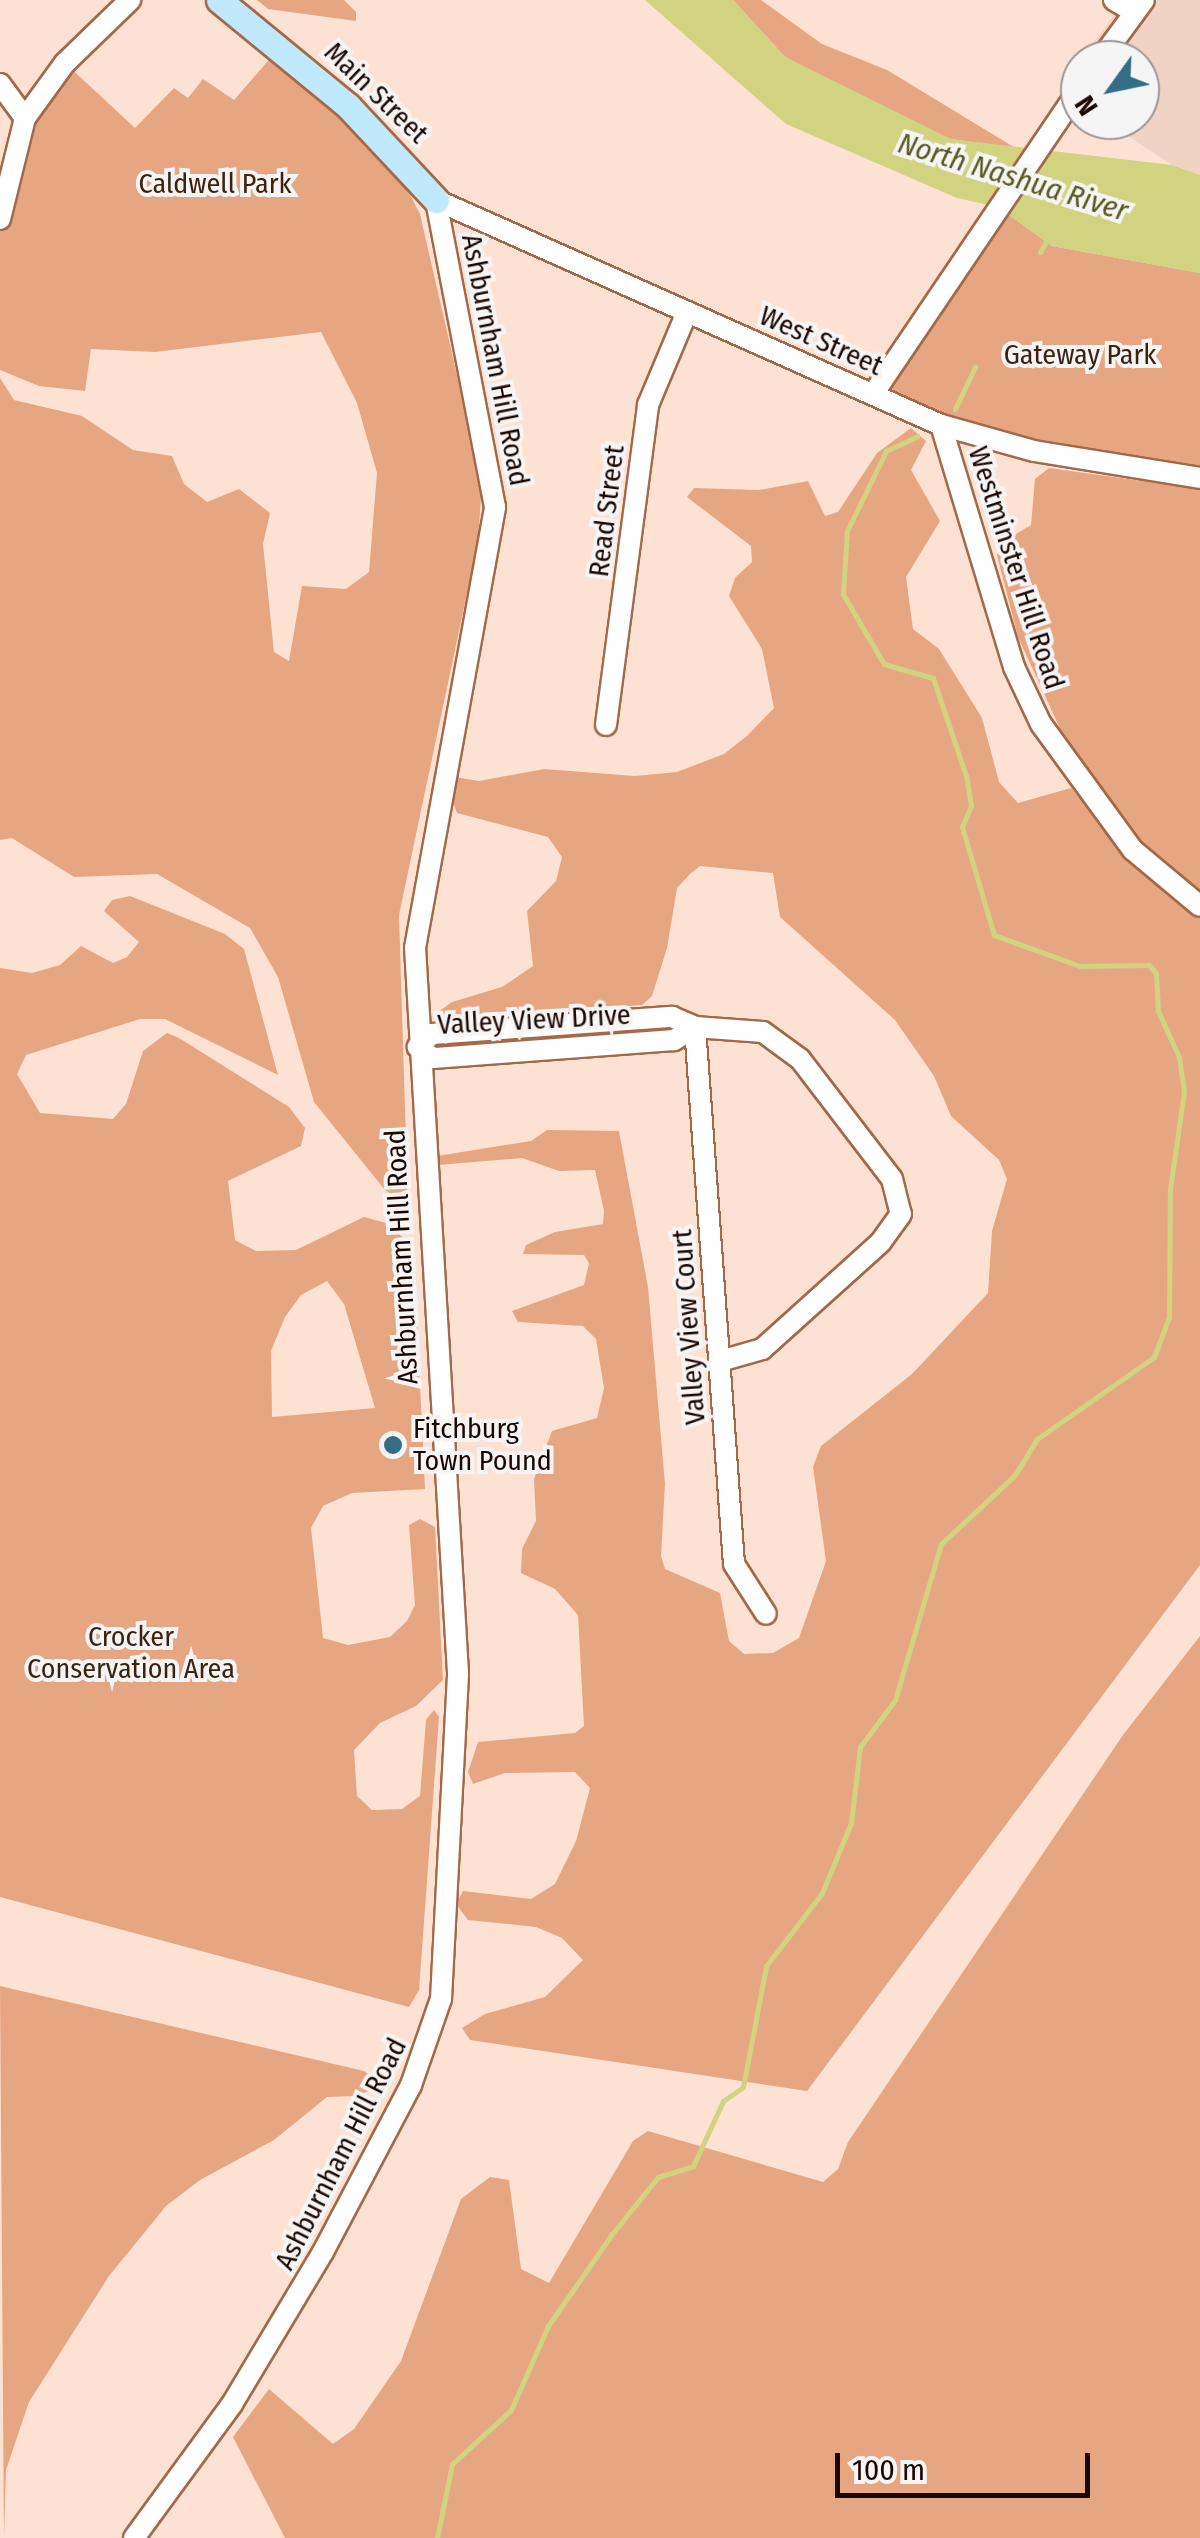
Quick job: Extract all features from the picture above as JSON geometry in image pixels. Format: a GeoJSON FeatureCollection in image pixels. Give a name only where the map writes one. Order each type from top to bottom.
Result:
{"type":"FeatureCollection","features":[{"type":"Feature","properties":{"kind":"main road","name":"Main Street"},"geometry":{"type":"LineString","coordinates":[[219,0],[335,94],[436,200]]}},
{"type":"Feature","properties":{"kind":"street"},"geometry":{"type":"LineString","coordinates":[[0,218],[25,118],[65,63],[130,0]]}},
{"type":"Feature","properties":{"kind":"street"},"geometry":{"type":"LineString","coordinates":[[1114,0],[1140,6],[1115,40]]}},
{"type":"Feature","properties":{"kind":"street"},"geometry":{"type":"LineString","coordinates":[[0,84],[25,118]]}},
{"type":"Feature","properties":{"kind":"street"},"geometry":{"type":"LineString","coordinates":[[873,394],[1060,116]]}},
{"type":"Feature","properties":{"kind":"street","name":"West Street"},"geometry":{"type":"LineString","coordinates":[[436,200],[941,424],[1034,451],[1200,478]]}},
{"type":"Feature","properties":{"kind":"street","name":"Ashburnham Hill Road"},"geometry":{"type":"LineString","coordinates":[[134,2538],[232,2404],[323,2252],[411,2086],[440,1998],[458,1673],[418,1047],[418,916],[495,507],[436,200]]}},
{"type":"Feature","properties":{"kind":"street","name":"Read Street"},"geometry":{"type":"LineString","coordinates":[[606,725],[648,405],[687,312]]}},
{"type":"Feature","properties":{"kind":"street","name":"Westminster Hill Road"},"geometry":{"type":"LineString","coordinates":[[941,424],[1014,667],[1041,724],[1133,850],[1200,906]]}},
{"type":"Feature","properties":{"kind":"street","name":"Valley View Drive"},"geometry":{"type":"LineString","coordinates":[[418,1047],[432,1034],[672,1016],[694,1028],[754,1029],[784,1044],[892,1179],[901,1200],[888,1235],[777,1336],[752,1354],[720,1361]]}},
{"type":"Feature","properties":{"kind":"street","name":"Valley View Court"},"geometry":{"type":"LineString","coordinates":[[694,1028],[734,1564],[766,1614]]}},
{"type":"Feature","properties":{"kind":"shaded area"},"geometry":{"type":"Polygon","coordinates":[[[1125,0],[1200,0],[1200,175],[1172,165],[1134,140],[1160,140],[1160,40],[1096,40],[1125,0]]]}},
{"type":"Feature","properties":{"kind":"green space"},"geometry":{"type":"Polygon","coordinates":[[[257,0],[344,0],[356,12],[356,21],[268,9],[257,0]]]}},
{"type":"Feature","properties":{"kind":"green space"},"geometry":{"type":"Polygon","coordinates":[[[733,0],[761,0],[822,44],[887,70],[1017,149],[951,139],[897,117],[785,57],[733,0]]]}},
{"type":"Feature","properties":{"kind":"green space","name":"Caldwell Park"},"geometry":{"type":"Polygon","coordinates":[[[282,45],[404,183],[420,214],[482,484],[478,541],[399,915],[408,1205],[385,1190],[314,1102],[278,977],[250,928],[157,874],[74,877],[12,838],[0,840],[0,378],[14,400],[82,416],[133,450],[172,456],[184,484],[207,502],[239,489],[270,513],[263,544],[274,652],[289,661],[302,586],[346,589],[369,572],[377,473],[357,403],[321,332],[155,352],[91,349],[85,391],[39,386],[0,370],[0,219],[25,118],[65,63],[135,128],[174,88],[188,98],[203,79],[234,100],[282,45]]]}},
{"type":"Feature","properties":{"kind":"green space","name":"Gateway Park"},"geometry":{"type":"Polygon","coordinates":[[[998,207],[1052,246],[1200,273],[1200,478],[1034,451],[873,394],[998,207]]]}},
{"type":"Feature","properties":{"kind":"green space"},"geometry":{"type":"Polygon","coordinates":[[[911,428],[926,441],[911,470],[940,521],[906,577],[913,629],[939,649],[982,718],[999,782],[1018,803],[1071,788],[1153,879],[1200,916],[1200,1565],[807,2091],[470,2040],[462,2028],[485,2014],[545,1997],[583,1960],[562,1938],[536,1927],[468,1920],[456,1904],[463,1891],[531,1899],[555,1884],[576,1841],[590,1788],[575,1772],[505,1773],[473,1784],[468,1772],[478,1742],[575,1733],[584,1726],[578,1615],[555,1589],[521,1573],[522,1549],[536,1521],[534,1479],[552,1431],[597,1418],[604,1388],[596,1339],[583,1326],[518,1322],[512,1311],[584,1285],[589,1263],[584,1255],[523,1254],[526,1245],[555,1232],[603,1224],[604,1211],[595,1170],[559,1171],[522,1158],[438,1165],[437,1156],[531,1141],[547,1130],[619,1131],[648,1287],[665,1484],[661,1556],[665,1569],[720,1593],[729,1641],[744,1654],[773,1653],[799,1638],[826,1561],[813,1467],[821,1446],[912,1374],[988,1293],[992,1231],[1007,1179],[999,1160],[951,1116],[934,1076],[895,1020],[780,917],[773,873],[700,866],[691,873],[677,888],[667,948],[652,996],[642,1005],[446,1020],[438,1012],[452,1002],[502,987],[533,966],[527,911],[556,881],[562,857],[548,837],[457,813],[449,792],[455,777],[479,781],[544,769],[635,776],[677,772],[724,754],[747,736],[774,708],[762,649],[729,596],[735,578],[752,562],[751,546],[687,497],[694,488],[759,490],[808,481],[825,516],[838,512],[877,453],[911,428]]]}},
{"type":"Feature","properties":{"kind":"green space"},"geometry":{"type":"Polygon","coordinates":[[[1049,468],[1200,489],[1200,897],[1119,822],[1080,772],[1018,637],[997,555],[1003,542],[1031,525],[1035,479],[1049,468]]]}},
{"type":"Feature","properties":{"kind":"green space","name":"Crocker Conservation Area"},"geometry":{"type":"Polygon","coordinates":[[[130,896],[225,934],[244,949],[278,1075],[165,1019],[140,1019],[26,1055],[17,1074],[40,1113],[113,1119],[126,1104],[143,1051],[167,1033],[289,1107],[305,1128],[301,1146],[228,1181],[235,1240],[256,1251],[296,1250],[364,1217],[386,1223],[408,1242],[414,1258],[425,1489],[352,1493],[323,1506],[311,1528],[323,1638],[348,1645],[390,1637],[407,1621],[415,1605],[409,1525],[420,1519],[435,1527],[443,1680],[416,1706],[380,1723],[354,1750],[357,1796],[372,1810],[402,1809],[420,1796],[426,1720],[434,1710],[439,1717],[419,1990],[409,2007],[0,1897],[0,968],[32,973],[60,965],[81,946],[113,963],[127,957],[139,942],[104,911],[112,900],[130,896]],[[327,1281],[301,1295],[285,1317],[271,1351],[272,1417],[375,1408],[344,1304],[327,1281]]]}},
{"type":"Feature","properties":{"kind":"green space"},"geometry":{"type":"Polygon","coordinates":[[[1200,1636],[1200,2538],[285,2538],[233,2437],[269,2389],[333,2444],[354,2429],[401,2361],[461,2199],[490,2177],[509,2180],[521,2269],[549,2283],[633,2141],[648,2131],[823,2182],[838,2169],[848,2142],[1123,1735],[1200,1636]]]}},
{"type":"Feature","properties":{"kind":"green space"},"geometry":{"type":"Polygon","coordinates":[[[0,1986],[364,2071],[376,2080],[372,2090],[355,2096],[327,2097],[274,2140],[200,2180],[166,2206],[109,2276],[29,2402],[6,2470],[4,2538],[0,1986]]]}},
{"type":"Feature","properties":{"kind":"water","name":"North Nashua River"},"geometry":{"type":"Polygon","coordinates":[[[645,0],[733,0],[785,57],[951,139],[1172,165],[1200,175],[1200,273],[1052,246],[998,207],[957,198],[786,124],[645,0]]]}},
{"type":"Feature","properties":{"kind":"waterway"},"geometry":{"type":"LineString","coordinates":[[1040,252],[1046,242]]}},
{"type":"Feature","properties":{"kind":"waterway"},"geometry":{"type":"LineString","coordinates":[[955,409],[975,367]]}},
{"type":"Feature","properties":{"kind":"waterway"},"geometry":{"type":"LineString","coordinates":[[437,2538],[452,2464],[511,2410],[548,2326],[612,2234],[658,2177],[693,2166],[723,2101],[743,2087],[766,1966],[822,1893],[851,1823],[860,1747],[895,1700],[941,1544],[1015,1475],[1037,1439],[1154,1357],[1169,1317],[1170,1189],[1184,1092],[1179,1057],[1158,1011],[1156,973],[1149,965],[1080,966],[994,935],[962,827],[971,806],[966,776],[933,678],[884,664],[843,594],[847,531],[886,451],[918,436]]}},
{"type":"Feature","properties":{"kind":"place","name":"Fitchburg Town Pound"},"geometry":{"type":"Point","coordinates":[393,1445]}}]}
